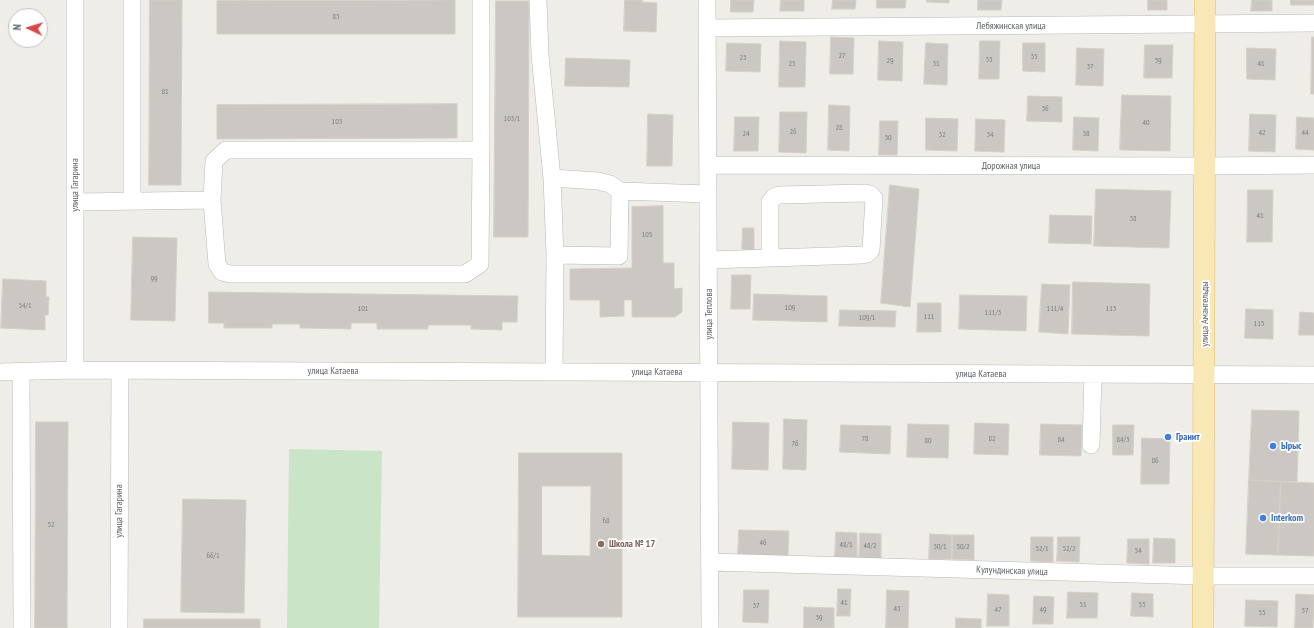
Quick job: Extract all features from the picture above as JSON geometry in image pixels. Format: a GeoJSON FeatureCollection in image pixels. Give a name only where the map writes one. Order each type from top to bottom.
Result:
{"type":"FeatureCollection","features":[{"type":"Feature","properties":{"kind":"main road","name":"улица Амангельды"},"geometry":{"type":"LineString","coordinates":[[1204,628],[1205,0]]}},
{"type":"Feature","properties":{"kind":"street","name":"улица Гагарина"},"geometry":{"type":"LineString","coordinates":[[75,0],[75,370]]}},
{"type":"Feature","properties":{"kind":"street"},"geometry":{"type":"LineString","coordinates":[[132,0],[132,201]]}},
{"type":"Feature","properties":{"kind":"street"},"geometry":{"type":"LineString","coordinates":[[481,0],[481,150],[480,264],[465,274],[230,274],[222,272],[217,264],[212,200],[214,161],[226,150],[481,150]]}},
{"type":"Feature","properties":{"kind":"street"},"geometry":{"type":"LineString","coordinates":[[538,0],[540,55],[552,178],[555,255],[554,372]]}},
{"type":"Feature","properties":{"kind":"street","name":"улица Теплова"},"geometry":{"type":"LineString","coordinates":[[707,0],[710,628]]}},
{"type":"Feature","properties":{"kind":"street","name":"Лебяжинская улица"},"geometry":{"type":"LineString","coordinates":[[707,28],[1314,23]]}},
{"type":"Feature","properties":{"kind":"street","name":"Дорожная улица"},"geometry":{"type":"LineString","coordinates":[[708,165],[1314,165]]}},
{"type":"Feature","properties":{"kind":"street"},"geometry":{"type":"LineString","coordinates":[[552,178],[598,181],[610,184],[620,191],[708,194]]}},
{"type":"Feature","properties":{"kind":"street"},"geometry":{"type":"LineString","coordinates":[[555,255],[619,256],[620,191]]}},
{"type":"Feature","properties":{"kind":"street"},"geometry":{"type":"LineString","coordinates":[[708,260],[770,258],[867,254],[871,250],[874,198],[870,194],[865,193],[779,195],[774,197],[770,202],[770,258]]}},
{"type":"Feature","properties":{"kind":"street"},"geometry":{"type":"LineString","coordinates":[[75,202],[212,200]]}},
{"type":"Feature","properties":{"kind":"street","name":"улица Катаева"},"geometry":{"type":"LineString","coordinates":[[0,372],[75,370],[709,372],[1204,376],[1314,375]]}},
{"type":"Feature","properties":{"kind":"street","name":"улица Гагарина"},"geometry":{"type":"LineString","coordinates":[[119,628],[120,371]]}},
{"type":"Feature","properties":{"kind":"street"},"geometry":{"type":"LineString","coordinates":[[21,372],[22,628]]}},
{"type":"Feature","properties":{"kind":"street"},"geometry":{"type":"LineString","coordinates":[[1091,445],[1093,375]]}},
{"type":"Feature","properties":{"kind":"street","name":"Кулундинская улица"},"geometry":{"type":"LineString","coordinates":[[710,562],[1204,576],[1314,576]]}},
{"type":"Feature","properties":{"kind":"green space"},"geometry":{"type":"Polygon","coordinates":[[[289,449],[382,451],[379,628],[287,628],[289,449]]]}},
{"type":"Feature","properties":{"kind":"building"},"geometry":{"type":"Polygon","coordinates":[[[150,0],[182,0],[181,185],[149,185],[150,0]]]}},
{"type":"Feature","properties":{"kind":"building"},"geometry":{"type":"Polygon","coordinates":[[[455,0],[455,34],[217,34],[217,1],[455,0]]]}},
{"type":"Feature","properties":{"kind":"building"},"geometry":{"type":"Polygon","coordinates":[[[625,0],[642,0],[642,2],[657,3],[656,32],[624,31],[625,0]]]}},
{"type":"Feature","properties":{"kind":"building"},"geometry":{"type":"Polygon","coordinates":[[[731,0],[754,0],[753,12],[731,12],[731,0]]]}},
{"type":"Feature","properties":{"kind":"building"},"geometry":{"type":"Polygon","coordinates":[[[781,0],[804,0],[804,11],[780,11],[781,0]]]}},
{"type":"Feature","properties":{"kind":"building"},"geometry":{"type":"Polygon","coordinates":[[[833,0],[856,0],[855,9],[832,9],[833,0]]]}},
{"type":"Feature","properties":{"kind":"building"},"geometry":{"type":"Polygon","coordinates":[[[877,0],[906,0],[905,8],[877,8],[877,0]]]}},
{"type":"Feature","properties":{"kind":"building"},"geometry":{"type":"Polygon","coordinates":[[[927,0],[949,0],[949,3],[927,2],[927,0]]]}},
{"type":"Feature","properties":{"kind":"building"},"geometry":{"type":"Polygon","coordinates":[[[978,0],[1002,0],[1001,10],[978,10],[978,0]]]}},
{"type":"Feature","properties":{"kind":"building"},"geometry":{"type":"Polygon","coordinates":[[[1148,0],[1167,0],[1167,10],[1148,10],[1148,0]]]}},
{"type":"Feature","properties":{"kind":"building"},"geometry":{"type":"Polygon","coordinates":[[[1252,0],[1272,0],[1272,11],[1251,11],[1252,0]]]}},
{"type":"Feature","properties":{"kind":"building"},"geometry":{"type":"Polygon","coordinates":[[[1291,0],[1314,0],[1314,5],[1291,5],[1291,0]]]}},
{"type":"Feature","properties":{"kind":"building"},"geometry":{"type":"Polygon","coordinates":[[[496,1],[529,1],[528,237],[494,237],[496,1]]]}},
{"type":"Feature","properties":{"kind":"building"},"geometry":{"type":"Polygon","coordinates":[[[831,37],[854,38],[853,74],[830,74],[831,37]]]}},
{"type":"Feature","properties":{"kind":"building"},"geometry":{"type":"Polygon","coordinates":[[[1312,37],[1314,37],[1314,94],[1311,94],[1312,37]]]}},
{"type":"Feature","properties":{"kind":"building"},"geometry":{"type":"Polygon","coordinates":[[[780,41],[806,42],[805,87],[779,87],[780,41]]]}},
{"type":"Feature","properties":{"kind":"building"},"geometry":{"type":"Polygon","coordinates":[[[879,41],[903,42],[902,81],[878,80],[879,41]]]}},
{"type":"Feature","properties":{"kind":"building"},"geometry":{"type":"Polygon","coordinates":[[[980,41],[1000,41],[999,79],[979,79],[980,41]]]}},
{"type":"Feature","properties":{"kind":"building"},"geometry":{"type":"Polygon","coordinates":[[[727,43],[761,44],[760,72],[726,71],[727,43]]]}},
{"type":"Feature","properties":{"kind":"building"},"geometry":{"type":"Polygon","coordinates":[[[926,43],[948,44],[947,85],[924,84],[926,43]]]}},
{"type":"Feature","properties":{"kind":"building"},"geometry":{"type":"Polygon","coordinates":[[[1023,43],[1045,43],[1045,72],[1023,71],[1023,43]]]}},
{"type":"Feature","properties":{"kind":"building"},"geometry":{"type":"Polygon","coordinates":[[[1145,45],[1173,45],[1172,78],[1144,78],[1145,45]]]}},
{"type":"Feature","properties":{"kind":"building"},"geometry":{"type":"Polygon","coordinates":[[[1077,48],[1104,49],[1103,86],[1076,85],[1077,48]]]}},
{"type":"Feature","properties":{"kind":"building"},"geometry":{"type":"Polygon","coordinates":[[[1247,48],[1276,49],[1275,80],[1247,79],[1247,48]]]}},
{"type":"Feature","properties":{"kind":"building"},"geometry":{"type":"Polygon","coordinates":[[[566,58],[630,60],[629,87],[565,86],[566,58]]]}},
{"type":"Feature","properties":{"kind":"building"},"geometry":{"type":"Polygon","coordinates":[[[1122,95],[1171,96],[1170,151],[1120,150],[1122,95]]]}},
{"type":"Feature","properties":{"kind":"building"},"geometry":{"type":"Polygon","coordinates":[[[1028,96],[1062,97],[1062,122],[1027,121],[1028,96]]]}},
{"type":"Feature","properties":{"kind":"building"},"geometry":{"type":"Polygon","coordinates":[[[457,104],[457,138],[217,139],[217,105],[457,104]]]}},
{"type":"Feature","properties":{"kind":"building"},"geometry":{"type":"Polygon","coordinates":[[[829,105],[850,106],[849,151],[828,150],[829,105]]]}},
{"type":"Feature","properties":{"kind":"building"},"geometry":{"type":"Polygon","coordinates":[[[780,112],[807,112],[806,153],[779,152],[780,112]]]}},
{"type":"Feature","properties":{"kind":"building"},"geometry":{"type":"Polygon","coordinates":[[[648,114],[673,115],[672,166],[647,166],[648,114]]]}},
{"type":"Feature","properties":{"kind":"building"},"geometry":{"type":"Polygon","coordinates":[[[1250,114],[1276,115],[1275,152],[1249,151],[1250,114]]]}},
{"type":"Feature","properties":{"kind":"building"},"geometry":{"type":"Polygon","coordinates":[[[735,117],[759,117],[758,151],[734,151],[735,117]]]}},
{"type":"Feature","properties":{"kind":"building"},"geometry":{"type":"Polygon","coordinates":[[[1074,117],[1099,118],[1098,151],[1073,150],[1074,117]]]}},
{"type":"Feature","properties":{"kind":"building"},"geometry":{"type":"Polygon","coordinates":[[[1297,117],[1314,118],[1314,150],[1296,149],[1297,117]]]}},
{"type":"Feature","properties":{"kind":"building"},"geometry":{"type":"Polygon","coordinates":[[[926,118],[958,119],[957,151],[926,150],[926,118]]]}},
{"type":"Feature","properties":{"kind":"building"},"geometry":{"type":"Polygon","coordinates":[[[976,119],[1005,120],[1004,152],[975,151],[976,119]]]}},
{"type":"Feature","properties":{"kind":"building"},"geometry":{"type":"Polygon","coordinates":[[[880,121],[898,121],[897,155],[879,155],[880,121]]]}},
{"type":"Feature","properties":{"kind":"building"},"geometry":{"type":"Polygon","coordinates":[[[890,185],[919,189],[910,307],[881,303],[890,185]]]}},
{"type":"Feature","properties":{"kind":"building"},"geometry":{"type":"Polygon","coordinates":[[[1096,189],[1171,191],[1169,248],[1094,246],[1096,189]]]}},
{"type":"Feature","properties":{"kind":"building"},"geometry":{"type":"Polygon","coordinates":[[[1248,190],[1273,190],[1272,242],[1247,242],[1248,190]]]}},
{"type":"Feature","properties":{"kind":"building"},"geometry":{"type":"Polygon","coordinates":[[[663,206],[663,263],[674,263],[674,289],[682,288],[682,312],[675,317],[632,317],[632,300],[624,300],[624,316],[600,317],[600,300],[570,300],[570,269],[632,268],[632,207],[663,206]]]}},
{"type":"Feature","properties":{"kind":"building"},"geometry":{"type":"Polygon","coordinates":[[[1050,215],[1092,216],[1091,244],[1049,243],[1050,215]]]}},
{"type":"Feature","properties":{"kind":"building"},"geometry":{"type":"Polygon","coordinates":[[[743,228],[754,228],[754,250],[742,249],[743,228]]]}},
{"type":"Feature","properties":{"kind":"building"},"geometry":{"type":"Polygon","coordinates":[[[133,237],[177,238],[175,321],[131,320],[133,237]]]}},
{"type":"Feature","properties":{"kind":"building"},"geometry":{"type":"Polygon","coordinates":[[[732,275],[751,275],[750,309],[731,309],[732,275]]]}},
{"type":"Feature","properties":{"kind":"building"},"geometry":{"type":"Polygon","coordinates":[[[3,279],[46,281],[46,297],[49,297],[48,315],[45,315],[45,330],[1,328],[3,279]]]}},
{"type":"Feature","properties":{"kind":"building"},"geometry":{"type":"Polygon","coordinates":[[[1073,282],[1150,284],[1149,336],[1072,334],[1073,282]]]}},
{"type":"Feature","properties":{"kind":"building"},"geometry":{"type":"Polygon","coordinates":[[[1042,284],[1070,285],[1068,334],[1039,332],[1042,284]]]}},
{"type":"Feature","properties":{"kind":"building"},"geometry":{"type":"Polygon","coordinates":[[[209,292],[518,296],[517,322],[502,322],[502,330],[471,329],[471,325],[428,325],[428,329],[377,329],[377,323],[351,323],[351,329],[300,328],[300,324],[272,324],[272,328],[224,328],[224,323],[209,323],[209,292]]]}},
{"type":"Feature","properties":{"kind":"building"},"geometry":{"type":"Polygon","coordinates":[[[754,294],[827,296],[827,322],[753,320],[754,294]]]}},
{"type":"Feature","properties":{"kind":"building"},"geometry":{"type":"Polygon","coordinates":[[[960,295],[1027,296],[1026,331],[959,329],[960,295]]]}},
{"type":"Feature","properties":{"kind":"building"},"geometry":{"type":"Polygon","coordinates":[[[918,303],[941,303],[941,332],[917,332],[918,303]]]}},
{"type":"Feature","properties":{"kind":"building"},"geometry":{"type":"Polygon","coordinates":[[[1246,309],[1273,310],[1273,339],[1245,338],[1246,309]]]}},
{"type":"Feature","properties":{"kind":"building"},"geometry":{"type":"Polygon","coordinates":[[[840,310],[896,311],[895,327],[839,326],[840,310]]]}},
{"type":"Feature","properties":{"kind":"building"},"geometry":{"type":"Polygon","coordinates":[[[1300,312],[1314,313],[1314,335],[1299,335],[1300,312]]]}},
{"type":"Feature","properties":{"kind":"building"},"geometry":{"type":"Polygon","coordinates":[[[1252,410],[1299,411],[1297,482],[1249,480],[1252,410]]]}},
{"type":"Feature","properties":{"kind":"building"},"geometry":{"type":"Polygon","coordinates":[[[784,419],[807,420],[806,470],[783,469],[784,419]]]}},
{"type":"Feature","properties":{"kind":"building"},"geometry":{"type":"Polygon","coordinates":[[[36,422],[68,422],[67,628],[35,628],[36,422]]]}},
{"type":"Feature","properties":{"kind":"building"},"geometry":{"type":"Polygon","coordinates":[[[733,422],[769,423],[768,470],[732,469],[733,422]]]}},
{"type":"Feature","properties":{"kind":"building"},"geometry":{"type":"Polygon","coordinates":[[[975,423],[1009,424],[1008,455],[974,454],[975,423]]]}},
{"type":"Feature","properties":{"kind":"building"},"geometry":{"type":"Polygon","coordinates":[[[908,424],[949,425],[948,458],[907,457],[908,424]]]}},
{"type":"Feature","properties":{"kind":"building"},"geometry":{"type":"Polygon","coordinates":[[[1041,424],[1082,425],[1081,456],[1040,455],[1041,424]]]}},
{"type":"Feature","properties":{"kind":"building"},"geometry":{"type":"Polygon","coordinates":[[[841,425],[891,426],[890,454],[840,452],[841,425]]]}},
{"type":"Feature","properties":{"kind":"building"},"geometry":{"type":"Polygon","coordinates":[[[1113,425],[1134,425],[1133,455],[1113,455],[1113,425]]]}},
{"type":"Feature","properties":{"kind":"building"},"geometry":{"type":"Polygon","coordinates":[[[1142,438],[1170,439],[1169,484],[1141,484],[1142,438]]]}},
{"type":"Feature","properties":{"kind":"building"},"geometry":{"type":"Polygon","coordinates":[[[519,453],[622,453],[622,617],[518,617],[519,453]],[[542,486],[542,555],[590,556],[591,486],[542,486]]]}},
{"type":"Feature","properties":{"kind":"building"},"geometry":{"type":"Polygon","coordinates":[[[1249,480],[1281,482],[1278,555],[1246,554],[1249,480]]]}},
{"type":"Feature","properties":{"kind":"building"},"geometry":{"type":"Polygon","coordinates":[[[1281,482],[1314,483],[1314,556],[1278,555],[1281,482]]]}},
{"type":"Feature","properties":{"kind":"building"},"geometry":{"type":"Polygon","coordinates":[[[183,499],[246,500],[244,613],[181,612],[183,499]]]}},
{"type":"Feature","properties":{"kind":"building"},"geometry":{"type":"Polygon","coordinates":[[[739,530],[789,531],[788,556],[738,555],[739,530]]]}},
{"type":"Feature","properties":{"kind":"building"},"geometry":{"type":"Polygon","coordinates":[[[836,532],[857,533],[857,558],[835,557],[836,532]]]}},
{"type":"Feature","properties":{"kind":"building"},"geometry":{"type":"Polygon","coordinates":[[[860,533],[881,534],[881,558],[859,558],[860,533]]]}},
{"type":"Feature","properties":{"kind":"building"},"geometry":{"type":"Polygon","coordinates":[[[930,534],[952,535],[951,559],[929,559],[930,534]]]}},
{"type":"Feature","properties":{"kind":"building"},"geometry":{"type":"Polygon","coordinates":[[[953,535],[974,535],[974,560],[952,559],[953,535]]]}},
{"type":"Feature","properties":{"kind":"building"},"geometry":{"type":"Polygon","coordinates":[[[1031,537],[1053,537],[1053,562],[1031,561],[1031,537]]]}},
{"type":"Feature","properties":{"kind":"building"},"geometry":{"type":"Polygon","coordinates":[[[1058,537],[1080,537],[1079,562],[1057,561],[1058,537]]]}},
{"type":"Feature","properties":{"kind":"building"},"geometry":{"type":"Polygon","coordinates":[[[1154,538],[1175,539],[1175,563],[1153,563],[1154,538]]]}},
{"type":"Feature","properties":{"kind":"building"},"geometry":{"type":"Polygon","coordinates":[[[1128,539],[1149,539],[1149,564],[1127,563],[1128,539]]]}},
{"type":"Feature","properties":{"kind":"building"},"geometry":{"type":"Polygon","coordinates":[[[838,589],[851,589],[850,616],[837,616],[838,589]]]}},
{"type":"Feature","properties":{"kind":"building"},"geometry":{"type":"Polygon","coordinates":[[[744,590],[769,590],[768,623],[743,622],[744,590]]]}},
{"type":"Feature","properties":{"kind":"building"},"geometry":{"type":"Polygon","coordinates":[[[887,590],[909,591],[908,628],[886,628],[887,590]]]}},
{"type":"Feature","properties":{"kind":"building"},"geometry":{"type":"Polygon","coordinates":[[[1068,592],[1098,593],[1097,618],[1067,618],[1068,592]]]}},
{"type":"Feature","properties":{"kind":"building"},"geometry":{"type":"Polygon","coordinates":[[[1132,593],[1153,594],[1153,617],[1131,616],[1132,593]]]}},
{"type":"Feature","properties":{"kind":"building"},"geometry":{"type":"Polygon","coordinates":[[[988,594],[1009,595],[1009,626],[987,626],[988,594]]]}},
{"type":"Feature","properties":{"kind":"building"},"geometry":{"type":"Polygon","coordinates":[[[1296,594],[1314,595],[1313,628],[1295,628],[1296,594]]]}},
{"type":"Feature","properties":{"kind":"building"},"geometry":{"type":"Polygon","coordinates":[[[1034,596],[1054,597],[1053,624],[1033,624],[1034,596]]]}},
{"type":"Feature","properties":{"kind":"building"},"geometry":{"type":"Polygon","coordinates":[[[1246,600],[1278,601],[1277,627],[1245,626],[1246,600]]]}},
{"type":"Feature","properties":{"kind":"building"},"geometry":{"type":"Polygon","coordinates":[[[804,607],[834,608],[834,628],[804,628],[804,607]]]}},
{"type":"Feature","properties":{"kind":"building"},"geometry":{"type":"Polygon","coordinates":[[[956,618],[981,619],[981,628],[956,628],[956,618]]]}},
{"type":"Feature","properties":{"kind":"building"},"geometry":{"type":"Polygon","coordinates":[[[144,619],[260,619],[260,628],[144,628],[144,619]]]}},
{"type":"Feature","properties":{"kind":"place","name":"Гранит"},"geometry":{"type":"Point","coordinates":[1168,437]}},
{"type":"Feature","properties":{"kind":"place","name":"Ырыс"},"geometry":{"type":"Point","coordinates":[1273,446]}},
{"type":"Feature","properties":{"kind":"place","name":"Interkom"},"geometry":{"type":"Point","coordinates":[1263,518]}},
{"type":"Feature","properties":{"kind":"place","name":"Школа № 17"},"geometry":{"type":"Point","coordinates":[601,544]}}]}
